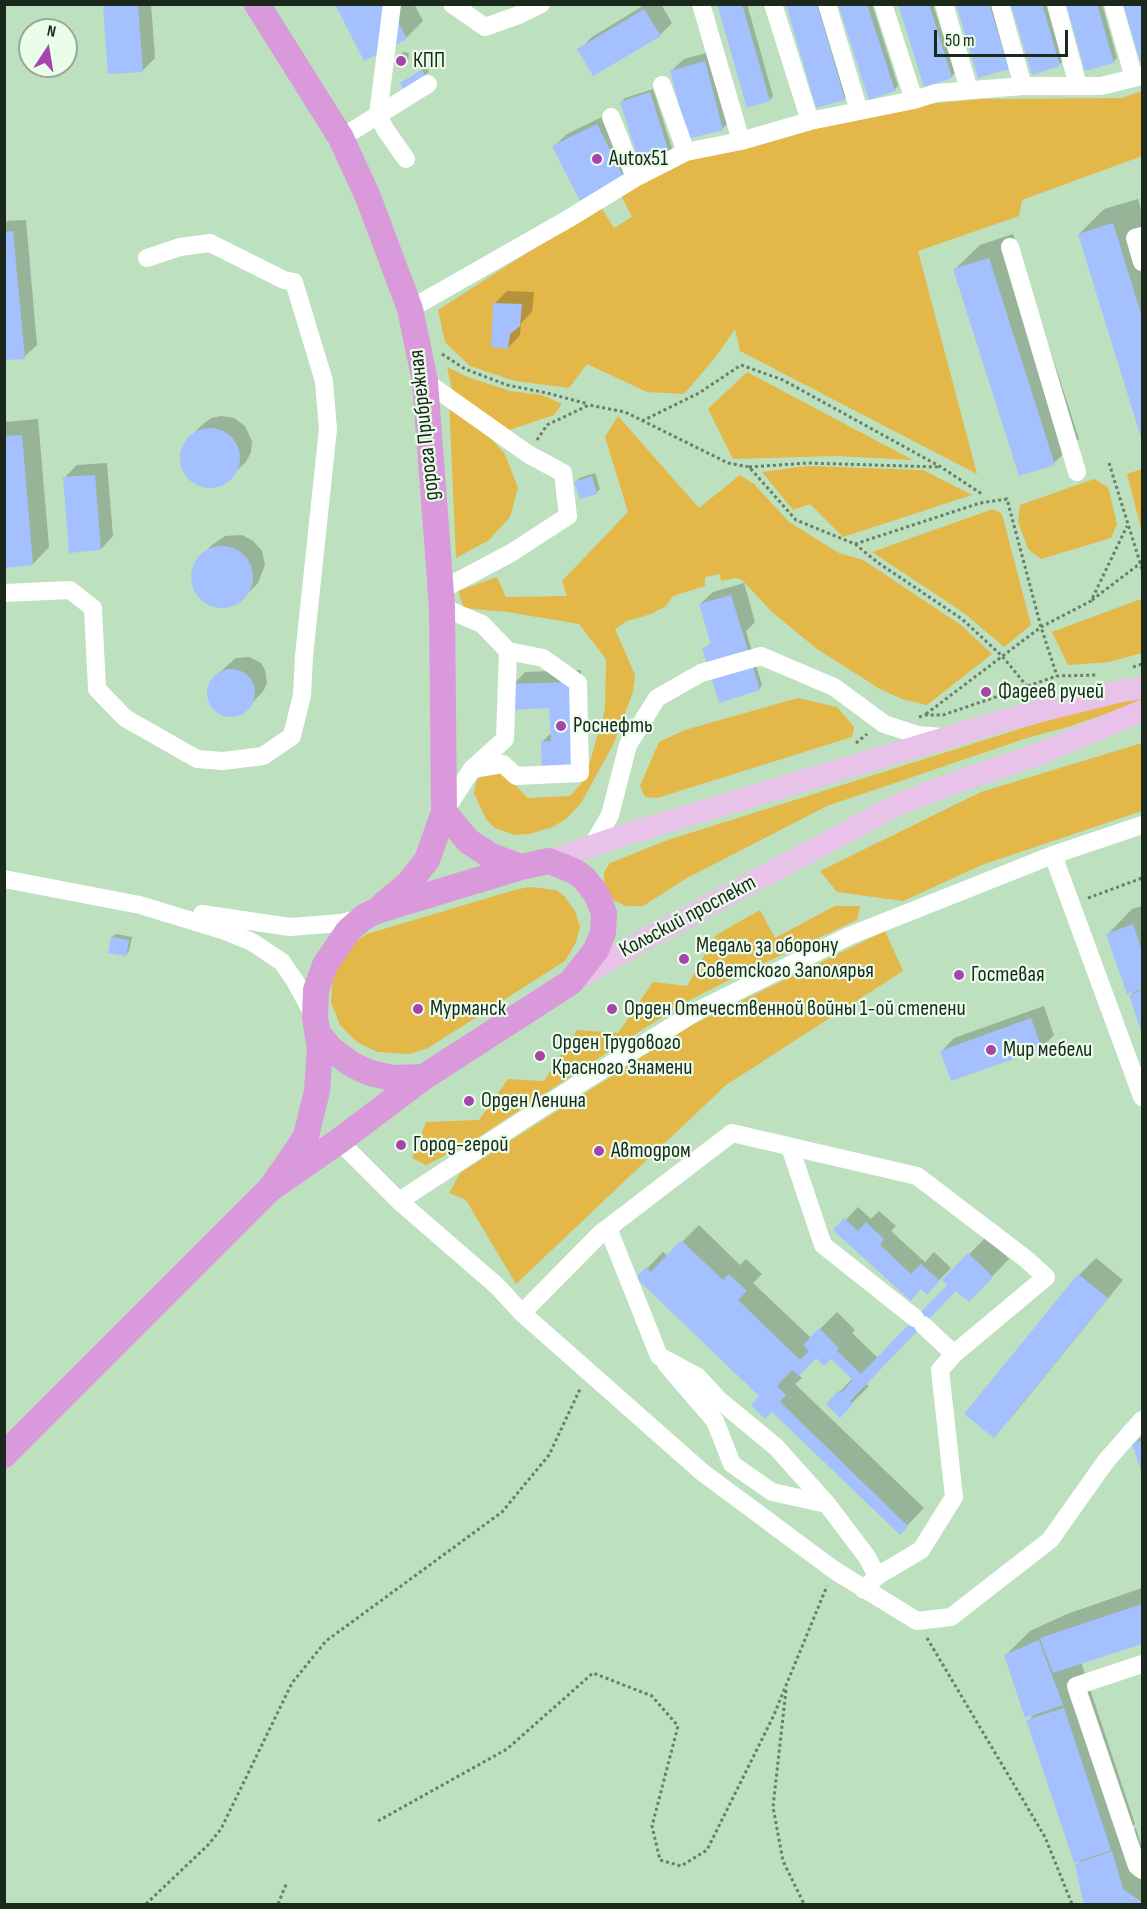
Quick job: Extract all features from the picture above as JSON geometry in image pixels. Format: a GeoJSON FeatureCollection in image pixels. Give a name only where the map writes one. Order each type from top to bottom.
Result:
{"type":"FeatureCollection","features":[{"type":"Feature","properties":{"kind":"highway","name":"дорога Прибрежная"},"geometry":{"type":"LineString","coordinates":[[256,4],[341,138],[368,197],[410,309],[425,381],[441,598],[444,812]]}},
{"type":"Feature","properties":{"kind":"highway"},"geometry":{"type":"LineString","coordinates":[[444,812],[468,841],[490,856],[520,867]]}},
{"type":"Feature","properties":{"kind":"highway"},"geometry":{"type":"LineString","coordinates":[[4,1455],[270,1189],[306,1136],[312,1116],[319,1067],[316,990],[325,965],[348,932],[409,883],[427,860],[444,812]]}},
{"type":"Feature","properties":{"kind":"highway"},"geometry":{"type":"LineString","coordinates":[[370,914],[520,867],[549,861],[574,870],[584,878],[597,895],[604,913],[603,933],[596,950],[571,982]]}},
{"type":"Feature","properties":{"kind":"highway","name":"Кольский проспект"},"geometry":{"type":"LineString","coordinates":[[270,1189],[424,1077],[571,982]]}},
{"type":"Feature","properties":{"kind":"highway"},"geometry":{"type":"LineString","coordinates":[[317,1025],[330,1048],[351,1064],[370,1073],[393,1078],[424,1077]]}},
{"type":"Feature","properties":{"kind":"main road"},"geometry":{"type":"LineString","coordinates":[[549,861],[948,737],[1109,694],[1143,688]]}},
{"type":"Feature","properties":{"kind":"main road","name":"Кольский проспект"},"geometry":{"type":"LineString","coordinates":[[571,982],[644,940],[901,804],[1034,756],[1143,711]]}},
{"type":"Feature","properties":{"kind":"street"},"geometry":{"type":"LineString","coordinates":[[392,4],[378,115],[406,159]]}},
{"type":"Feature","properties":{"kind":"street"},"geometry":{"type":"LineString","coordinates":[[452,4],[485,27],[519,15],[541,4]]}},
{"type":"Feature","properties":{"kind":"street"},"geometry":{"type":"LineString","coordinates":[[701,4],[741,141]]}},
{"type":"Feature","properties":{"kind":"street"},"geometry":{"type":"LineString","coordinates":[[773,4],[810,121]]}},
{"type":"Feature","properties":{"kind":"street"},"geometry":{"type":"LineString","coordinates":[[827,4],[859,111]]}},
{"type":"Feature","properties":{"kind":"street"},"geometry":{"type":"LineString","coordinates":[[883,4],[914,100]]}},
{"type":"Feature","properties":{"kind":"street"},"geometry":{"type":"LineString","coordinates":[[944,4],[969,90]]}},
{"type":"Feature","properties":{"kind":"street"},"geometry":{"type":"LineString","coordinates":[[1000,4],[1023,86]]}},
{"type":"Feature","properties":{"kind":"street"},"geometry":{"type":"LineString","coordinates":[[1056,4],[1078,86]]}},
{"type":"Feature","properties":{"kind":"street"},"geometry":{"type":"LineString","coordinates":[[410,309],[635,178],[686,152],[741,141],[810,121],[914,100],[936,93],[1023,86],[1101,86],[1138,77],[1113,4]]}},
{"type":"Feature","properties":{"kind":"street"},"geometry":{"type":"LineString","coordinates":[[341,138],[428,84]]}},
{"type":"Feature","properties":{"kind":"street"},"geometry":{"type":"LineString","coordinates":[[662,85],[686,152]]}},
{"type":"Feature","properties":{"kind":"street"},"geometry":{"type":"LineString","coordinates":[[610,117],[635,178]]}},
{"type":"Feature","properties":{"kind":"street"},"geometry":{"type":"LineString","coordinates":[[1143,236],[1136,238],[1143,262]]}},
{"type":"Feature","properties":{"kind":"street"},"geometry":{"type":"LineString","coordinates":[[4,592],[70,590],[93,608],[97,688],[125,718],[197,759],[223,761],[263,756],[292,736],[302,695],[304,656],[328,429],[324,381],[294,282],[284,280],[210,243],[180,247],[147,258]]}},
{"type":"Feature","properties":{"kind":"street"},"geometry":{"type":"LineString","coordinates":[[1011,247],[1077,472]]}},
{"type":"Feature","properties":{"kind":"street"},"geometry":{"type":"LineString","coordinates":[[425,381],[528,454],[563,473],[568,516],[441,598],[482,624],[508,651],[543,658],[578,683],[580,773],[516,776],[503,764],[472,769]]}},
{"type":"Feature","properties":{"kind":"street"},"geometry":{"type":"LineString","coordinates":[[444,812],[472,769],[506,739],[508,651]]}},
{"type":"Feature","properties":{"kind":"street"},"geometry":{"type":"LineString","coordinates":[[592,846],[610,815],[628,745],[657,698],[701,674],[761,656],[834,687],[884,724],[893,725],[918,735],[948,737]]}},
{"type":"Feature","properties":{"kind":"street"},"geometry":{"type":"LineString","coordinates":[[399,1201],[697,1011],[849,936],[1053,855],[1143,825]]}},
{"type":"Feature","properties":{"kind":"street"},"geometry":{"type":"LineString","coordinates":[[1053,855],[1143,1097]]}},
{"type":"Feature","properties":{"kind":"street"},"geometry":{"type":"LineString","coordinates":[[4,879],[143,906],[290,927],[341,923],[370,914]]}},
{"type":"Feature","properties":{"kind":"street"},"geometry":{"type":"LineString","coordinates":[[143,906],[225,931],[252,942],[282,962],[296,981],[317,1025]]}},
{"type":"Feature","properties":{"kind":"street"},"geometry":{"type":"LineString","coordinates":[[522,1313],[608,1228],[732,1133],[917,1176],[1026,1259],[1046,1277],[954,1354],[940,1370],[954,1497],[921,1550],[877,1575],[864,1590]]}},
{"type":"Feature","properties":{"kind":"street"},"geometry":{"type":"LineString","coordinates":[[339,1141],[399,1201],[497,1286],[522,1313],[702,1472],[834,1570],[917,1621],[951,1617],[1050,1540],[1106,1461],[1143,1420]]}},
{"type":"Feature","properties":{"kind":"street"},"geometry":{"type":"LineString","coordinates":[[790,1147],[823,1245],[919,1321],[954,1354]]}},
{"type":"Feature","properties":{"kind":"street"},"geometry":{"type":"LineString","coordinates":[[608,1228],[659,1356],[715,1421],[732,1464],[772,1492],[827,1504]]}},
{"type":"Feature","properties":{"kind":"street"},"geometry":{"type":"LineString","coordinates":[[659,1356],[698,1377],[719,1400],[776,1447],[827,1504],[867,1557],[877,1575]]}},
{"type":"Feature","properties":{"kind":"street"},"geometry":{"type":"LineString","coordinates":[[1141,1867],[1076,1686],[1143,1664]]}},
{"type":"Feature","properties":{"kind":"path"},"geometry":{"type":"LineString","coordinates":[[440,351],[445,358],[465,369],[507,385],[626,412],[728,463],[749,467],[808,463],[941,466]]}},
{"type":"Feature","properties":{"kind":"path"},"geometry":{"type":"LineString","coordinates":[[642,421],[699,393],[741,365],[783,380],[941,466],[982,494]]}},
{"type":"Feature","properties":{"kind":"path"},"geometry":{"type":"LineString","coordinates":[[528,454],[548,425],[590,405]]}},
{"type":"Feature","properties":{"kind":"path"},"geometry":{"type":"LineString","coordinates":[[1109,463],[1127,526],[1143,569]]}},
{"type":"Feature","properties":{"kind":"path"},"geometry":{"type":"LineString","coordinates":[[749,467],[796,520],[855,544],[877,562],[962,619],[1002,656],[1027,685]]}},
{"type":"Feature","properties":{"kind":"path"},"geometry":{"type":"LineString","coordinates":[[855,544],[980,503],[1007,499],[1041,627],[1058,676]]}},
{"type":"Feature","properties":{"kind":"path"},"geometry":{"type":"LineString","coordinates":[[1090,601],[1127,526]]}},
{"type":"Feature","properties":{"kind":"path"},"geometry":{"type":"LineString","coordinates":[[925,715],[1041,627],[1090,601],[1142,562]]}},
{"type":"Feature","properties":{"kind":"path"},"geometry":{"type":"LineString","coordinates":[[1132,668],[1143,664]]}},
{"type":"Feature","properties":{"kind":"path"},"geometry":{"type":"LineString","coordinates":[[852,747],[864,735],[893,725],[925,715],[943,715],[1058,676],[1101,675]]}},
{"type":"Feature","properties":{"kind":"path"},"geometry":{"type":"LineString","coordinates":[[1071,904],[1143,878]]}},
{"type":"Feature","properties":{"kind":"path"},"geometry":{"type":"LineString","coordinates":[[146,1905],[208,1845],[221,1829],[292,1683],[326,1641],[502,1512],[549,1455],[588,1371]]}},
{"type":"Feature","properties":{"kind":"path"},"geometry":{"type":"LineString","coordinates":[[378,1821],[507,1749],[593,1673],[652,1696],[678,1726],[652,1826],[660,1860],[681,1866],[707,1850],[773,1717],[834,1570]]}},
{"type":"Feature","properties":{"kind":"path"},"geometry":{"type":"LineString","coordinates":[[917,1621],[1045,1837],[1072,1905]]}},
{"type":"Feature","properties":{"kind":"path"},"geometry":{"type":"LineString","coordinates":[[786,1685],[773,1807],[783,1861],[804,1905]]}},
{"type":"Feature","properties":{"kind":"path"},"geometry":{"type":"LineString","coordinates":[[278,1905],[286,1882]]}},
{"type":"Feature","properties":{"kind":"shaded area"},"geometry":{"type":"Polygon","coordinates":[[[1142,91],[1142,156],[1022,200],[1019,216],[918,251],[977,474],[740,351],[735,329],[715,358],[684,394],[647,392],[587,364],[569,388],[515,381],[470,366],[445,342],[438,310],[600,206],[614,228],[632,217],[621,195],[676,162],[798,129],[927,104],[982,99],[1122,98],[1142,91]]]}},
{"type":"Feature","properties":{"kind":"shaded area"},"geometry":{"type":"Polygon","coordinates":[[[447,367],[468,377],[510,391],[542,395],[562,404],[554,415],[509,430],[453,394],[447,367]]]}},
{"type":"Feature","properties":{"kind":"shaded area"},"geometry":{"type":"Polygon","coordinates":[[[747,372],[913,460],[836,456],[733,459],[708,409],[747,372]]]}},
{"type":"Feature","properties":{"kind":"shaded area"},"geometry":{"type":"Polygon","coordinates":[[[449,401],[484,431],[505,454],[518,488],[510,517],[489,540],[456,558],[449,401]]]}},
{"type":"Feature","properties":{"kind":"shaded area"},"geometry":{"type":"Polygon","coordinates":[[[618,416],[699,508],[740,475],[754,484],[789,522],[839,553],[863,560],[961,625],[992,654],[927,705],[902,699],[880,689],[817,649],[772,612],[742,580],[736,578],[721,581],[720,574],[705,577],[705,586],[673,596],[666,606],[651,614],[627,621],[615,629],[635,675],[633,692],[613,745],[581,803],[567,818],[553,827],[529,834],[515,835],[495,828],[486,819],[474,793],[477,780],[486,773],[498,772],[508,775],[528,798],[570,796],[585,779],[605,709],[606,659],[579,624],[507,612],[464,608],[458,591],[497,577],[506,597],[567,596],[562,581],[628,512],[605,437],[618,416]]]}},
{"type":"Feature","properties":{"kind":"shaded area"},"geometry":{"type":"Polygon","coordinates":[[[807,466],[923,470],[972,495],[843,537],[810,504],[793,510],[762,472],[807,466]]]}},
{"type":"Feature","properties":{"kind":"shaded area"},"geometry":{"type":"Polygon","coordinates":[[[1142,469],[1142,532],[1127,474],[1142,469]]]}},
{"type":"Feature","properties":{"kind":"shaded area"},"geometry":{"type":"Polygon","coordinates":[[[1094,479],[1108,487],[1117,524],[1111,538],[1041,559],[1028,549],[1018,521],[1020,505],[1094,479]]]}},
{"type":"Feature","properties":{"kind":"shaded area"},"geometry":{"type":"Polygon","coordinates":[[[993,509],[1002,514],[1031,625],[1004,647],[964,613],[872,552],[993,509]]]}},
{"type":"Feature","properties":{"kind":"shaded area"},"geometry":{"type":"Polygon","coordinates":[[[1141,599],[1142,653],[1109,662],[1068,665],[1052,632],[1141,599]]]}},
{"type":"Feature","properties":{"kind":"shaded area"},"geometry":{"type":"Polygon","coordinates":[[[1142,693],[1142,701],[827,806],[687,878],[643,906],[626,906],[613,900],[604,885],[604,872],[610,863],[665,841],[1067,714],[1142,693]]]}},
{"type":"Feature","properties":{"kind":"shaded area"},"geometry":{"type":"Polygon","coordinates":[[[798,698],[837,707],[854,727],[852,737],[657,798],[645,797],[640,786],[659,742],[685,730],[798,698]]]}},
{"type":"Feature","properties":{"kind":"shaded area"},"geometry":{"type":"Polygon","coordinates":[[[1142,743],[1142,811],[982,865],[903,901],[837,892],[820,871],[981,792],[1142,743]]]}},
{"type":"Feature","properties":{"kind":"shaded area"},"geometry":{"type":"Polygon","coordinates":[[[531,887],[556,890],[564,896],[575,911],[580,927],[576,942],[565,961],[428,1048],[409,1054],[377,1052],[357,1042],[340,1025],[331,1002],[333,977],[340,957],[355,942],[367,934],[531,887]]]}},
{"type":"Feature","properties":{"kind":"shaded area"},"geometry":{"type":"Polygon","coordinates":[[[835,906],[860,906],[857,920],[686,1002],[468,1144],[426,1165],[412,1158],[426,1122],[479,1120],[508,1079],[544,1081],[577,1030],[618,1033],[653,982],[687,986],[716,935],[760,910],[775,938],[835,906]]]}},
{"type":"Feature","properties":{"kind":"shaded area","name":"Автодром"},"geometry":{"type":"Polygon","coordinates":[[[885,931],[903,971],[726,1085],[516,1284],[466,1200],[449,1193],[460,1173],[692,1025],[885,931]]]}},
{"type":"Feature","properties":{"kind":"building"},"geometry":{"type":"Polygon","coordinates":[[[103,4],[138,4],[143,72],[108,74],[103,4]]]}},
{"type":"Feature","properties":{"kind":"building"},"geometry":{"type":"Polygon","coordinates":[[[335,4],[389,4],[407,39],[364,61],[335,4]]]}},
{"type":"Feature","properties":{"kind":"building"},"geometry":{"type":"Polygon","coordinates":[[[717,4],[742,4],[770,101],[747,108],[717,4]]]}},
{"type":"Feature","properties":{"kind":"building"},"geometry":{"type":"Polygon","coordinates":[[[786,4],[817,4],[845,100],[816,108],[786,4]]]}},
{"type":"Feature","properties":{"kind":"building"},"geometry":{"type":"Polygon","coordinates":[[[838,4],[867,4],[895,91],[869,100],[838,4]]]}},
{"type":"Feature","properties":{"kind":"building"},"geometry":{"type":"Polygon","coordinates":[[[898,4],[929,4],[952,78],[924,87],[898,4]]]}},
{"type":"Feature","properties":{"kind":"building"},"geometry":{"type":"Polygon","coordinates":[[[956,4],[989,4],[1009,69],[978,78],[956,4]]]}},
{"type":"Feature","properties":{"kind":"building"},"geometry":{"type":"Polygon","coordinates":[[[1011,4],[1042,4],[1060,66],[1032,75],[1011,4]]]}},
{"type":"Feature","properties":{"kind":"building"},"geometry":{"type":"Polygon","coordinates":[[[1066,4],[1097,4],[1114,63],[1085,71],[1066,4]]]}},
{"type":"Feature","properties":{"kind":"building"},"geometry":{"type":"Polygon","coordinates":[[[1123,4],[1142,4],[1142,61],[1140,61],[1123,4]]]}},
{"type":"Feature","properties":{"kind":"building"},"geometry":{"type":"Polygon","coordinates":[[[644,9],[661,36],[593,76],[577,49],[644,9]]]}},
{"type":"Feature","properties":{"kind":"building"},"geometry":{"type":"Polygon","coordinates":[[[705,61],[723,130],[688,139],[670,71],[705,61]]]}},
{"type":"Feature","properties":{"kind":"building"},"geometry":{"type":"Polygon","coordinates":[[[422,70],[426,76],[404,90],[400,83],[422,70]]]}},
{"type":"Feature","properties":{"kind":"building"},"geometry":{"type":"Polygon","coordinates":[[[650,92],[669,153],[639,162],[620,102],[650,92]]]}},
{"type":"Feature","properties":{"kind":"building"},"geometry":{"type":"Polygon","coordinates":[[[597,124],[624,178],[580,201],[552,146],[597,124]]]}},
{"type":"Feature","properties":{"kind":"building"},"geometry":{"type":"Polygon","coordinates":[[[1113,223],[1142,317],[1142,441],[1078,234],[1113,223]]]}},
{"type":"Feature","properties":{"kind":"building"},"geometry":{"type":"Polygon","coordinates":[[[13,231],[25,359],[4,360],[4,232],[13,231]]]}},
{"type":"Feature","properties":{"kind":"building"},"geometry":{"type":"Polygon","coordinates":[[[989,258],[1055,465],[1019,476],[953,269],[989,258]]]}},
{"type":"Feature","properties":{"kind":"building"},"geometry":{"type":"Polygon","coordinates":[[[493,303],[522,304],[520,326],[510,334],[508,349],[491,347],[493,303]]]}},
{"type":"Feature","properties":{"kind":"building"},"geometry":{"type":"Polygon","coordinates":[[[210,428],[227,433],[235,441],[240,458],[235,475],[227,483],[210,488],[193,483],[185,475],[180,458],[185,441],[193,433],[210,428]]]}},
{"type":"Feature","properties":{"kind":"building"},"geometry":{"type":"Polygon","coordinates":[[[22,435],[33,565],[4,568],[4,436],[22,435]]]}},
{"type":"Feature","properties":{"kind":"building"},"geometry":{"type":"Polygon","coordinates":[[[95,475],[101,550],[69,553],[63,477],[95,475]]]}},
{"type":"Feature","properties":{"kind":"building"},"geometry":{"type":"Polygon","coordinates":[[[592,476],[597,494],[580,499],[574,482],[592,476]]]}},
{"type":"Feature","properties":{"kind":"building"},"geometry":{"type":"Polygon","coordinates":[[[222,546],[244,555],[253,577],[244,599],[222,608],[200,599],[191,577],[200,555],[222,546]]]}},
{"type":"Feature","properties":{"kind":"building"},"geometry":{"type":"Polygon","coordinates":[[[731,595],[760,690],[719,703],[702,648],[711,645],[699,604],[731,595]]]}},
{"type":"Feature","properties":{"kind":"building"},"geometry":{"type":"Polygon","coordinates":[[[231,669],[248,676],[255,693],[248,710],[231,717],[214,710],[207,693],[214,676],[231,669]]]}},
{"type":"Feature","properties":{"kind":"building","name":"Роснефть"},"geometry":{"type":"Polygon","coordinates":[[[569,682],[573,769],[542,770],[541,742],[551,741],[549,708],[512,710],[511,684],[569,682]]]}},
{"type":"Feature","properties":{"kind":"building"},"geometry":{"type":"Polygon","coordinates":[[[1133,924],[1142,951],[1142,989],[1127,994],[1106,934],[1133,924]]]}},
{"type":"Feature","properties":{"kind":"building"},"geometry":{"type":"Polygon","coordinates":[[[111,937],[129,940],[126,956],[108,953],[111,937]]]}},
{"type":"Feature","properties":{"kind":"building"},"geometry":{"type":"Polygon","coordinates":[[[1142,990],[1142,1034],[1129,995],[1142,990]]]}},
{"type":"Feature","properties":{"kind":"building","name":"Мир мебели"},"geometry":{"type":"Polygon","coordinates":[[[1031,1018],[1042,1049],[951,1081],[940,1051],[1031,1018]]]}},
{"type":"Feature","properties":{"kind":"building"},"geometry":{"type":"Polygon","coordinates":[[[844,1218],[858,1231],[866,1222],[884,1239],[880,1245],[911,1274],[921,1264],[940,1281],[927,1295],[921,1289],[911,1301],[833,1230],[844,1218]]]}},
{"type":"Feature","properties":{"kind":"building"},"geometry":{"type":"Polygon","coordinates":[[[681,1240],[723,1280],[729,1274],[747,1291],[738,1300],[800,1360],[809,1351],[803,1345],[819,1328],[839,1348],[837,1351],[861,1374],[947,1285],[942,1280],[968,1253],[993,1277],[969,1302],[956,1291],[850,1401],[853,1404],[840,1418],[826,1404],[839,1390],[841,1393],[853,1380],[831,1359],[824,1366],[816,1358],[799,1376],[792,1370],[777,1386],[786,1395],[780,1402],[908,1526],[900,1535],[772,1412],[765,1419],[751,1405],[759,1396],[636,1278],[646,1267],[651,1272],[681,1240]]]}},
{"type":"Feature","properties":{"kind":"building"},"geometry":{"type":"Polygon","coordinates":[[[1078,1274],[1108,1298],[994,1438],[964,1414],[1078,1274]]]}},
{"type":"Feature","properties":{"kind":"building"},"geometry":{"type":"Polygon","coordinates":[[[1142,1440],[1142,1473],[1132,1444],[1142,1440]]]}},
{"type":"Feature","properties":{"kind":"building"},"geometry":{"type":"Polygon","coordinates":[[[1142,1604],[1142,1644],[1053,1673],[1040,1638],[1142,1604]]]}},
{"type":"Feature","properties":{"kind":"building"},"geometry":{"type":"Polygon","coordinates":[[[1039,1640],[1063,1705],[1025,1718],[1004,1655],[1039,1640]]]}},
{"type":"Feature","properties":{"kind":"building"},"geometry":{"type":"Polygon","coordinates":[[[1064,1708],[1111,1850],[1074,1863],[1026,1720],[1064,1708]]]}},
{"type":"Feature","properties":{"kind":"building"},"geometry":{"type":"Polygon","coordinates":[[[1112,1851],[1123,1889],[1142,1904],[1086,1904],[1083,1902],[1075,1864],[1112,1851]]]}},
{"type":"Feature","properties":{"kind":"place","name":"КПП"},"geometry":{"type":"Point","coordinates":[401,61]}},
{"type":"Feature","properties":{"kind":"place","name":"Autox51"},"geometry":{"type":"Point","coordinates":[597,159]}},
{"type":"Feature","properties":{"kind":"place","name":"Фадеев ручей"},"geometry":{"type":"Point","coordinates":[986,692]}},
{"type":"Feature","properties":{"kind":"place","name":"Роснефть"},"geometry":{"type":"Point","coordinates":[561,726]}},
{"type":"Feature","properties":{"kind":"place","name":"Медаль за оборону Советского Заполярья"},"geometry":{"type":"Point","coordinates":[684,959]}},
{"type":"Feature","properties":{"kind":"place","name":"Гостевая"},"geometry":{"type":"Point","coordinates":[959,975]}},
{"type":"Feature","properties":{"kind":"place","name":"Мурманск"},"geometry":{"type":"Point","coordinates":[418,1009]}},
{"type":"Feature","properties":{"kind":"place","name":"Орден Отечественной войны 1-ой степени"},"geometry":{"type":"Point","coordinates":[612,1009]}},
{"type":"Feature","properties":{"kind":"place","name":"Мир мебели"},"geometry":{"type":"Point","coordinates":[991,1050]}},
{"type":"Feature","properties":{"kind":"place","name":"Орден Трудового Красного Знамени"},"geometry":{"type":"Point","coordinates":[540,1056]}},
{"type":"Feature","properties":{"kind":"place","name":"Орден Ленина"},"geometry":{"type":"Point","coordinates":[469,1101]}},
{"type":"Feature","properties":{"kind":"place","name":"Город-герой"},"geometry":{"type":"Point","coordinates":[401,1145]}},
{"type":"Feature","properties":{"kind":"place","name":"Автодром"},"geometry":{"type":"Point","coordinates":[599,1151]}}]}
